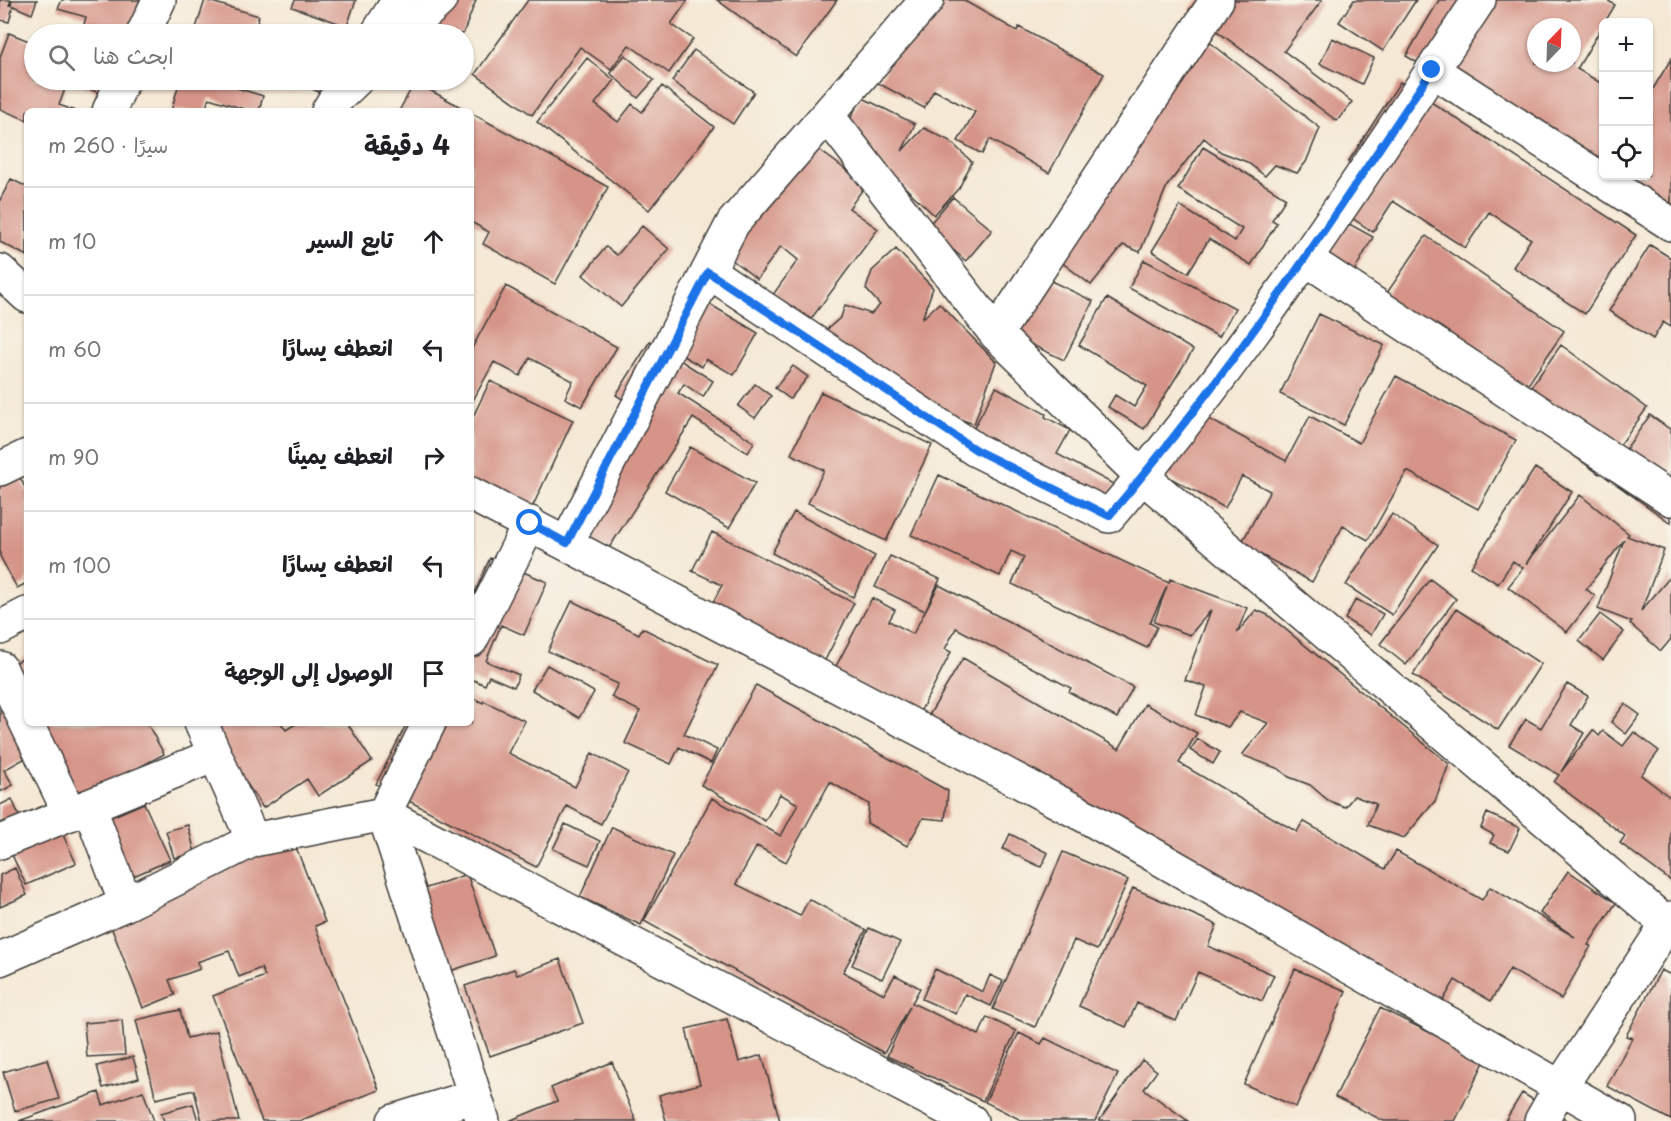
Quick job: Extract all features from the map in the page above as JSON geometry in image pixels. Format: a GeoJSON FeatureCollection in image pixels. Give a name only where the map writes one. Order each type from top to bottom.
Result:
{"type":"FeatureCollection","features":[{"type":"Feature","properties":{"kind":"street"},"geometry":{"type":"LineString","coordinates":[[148,24],[159,0]]}},
{"type":"Feature","properties":{"kind":"street"},"geometry":{"type":"LineString","coordinates":[[383,24],[399,0]]}},
{"type":"Feature","properties":{"kind":"street"},"geometry":{"type":"LineString","coordinates":[[415,24],[440,0]]}},
{"type":"Feature","properties":{"kind":"street"},"geometry":{"type":"LineString","coordinates":[[567,543],[733,223],[927,0]]}},
{"type":"Feature","properties":{"kind":"street"},"geometry":{"type":"LineString","coordinates":[[996,334],[1217,0]]}},
{"type":"Feature","properties":{"kind":"street"},"geometry":{"type":"LineString","coordinates":[[708,272],[976,450],[1109,516],[1143,477],[1306,259],[1479,0]]}},
{"type":"Feature","properties":{"kind":"street"},"geometry":{"type":"LineString","coordinates":[[1432,70],[1671,224]]}},
{"type":"Feature","properties":{"kind":"street"},"geometry":{"type":"LineString","coordinates":[[110,108],[118,90]]}},
{"type":"Feature","properties":{"kind":"street"},"geometry":{"type":"LineString","coordinates":[[827,115],[996,334],[1143,477],[1669,920],[1559,1089],[1541,1121]]}},
{"type":"Feature","properties":{"kind":"street"},"geometry":{"type":"LineString","coordinates":[[1306,259],[1671,499]]}},
{"type":"Feature","properties":{"kind":"street"},"geometry":{"type":"LineString","coordinates":[[0,271],[24,293]]}},
{"type":"Feature","properties":{"kind":"street"},"geometry":{"type":"LineString","coordinates":[[0,469],[24,457]]}},
{"type":"Feature","properties":{"kind":"street"},"geometry":{"type":"LineString","coordinates":[[474,495],[1087,817],[1559,1089],[1620,1121]]}},
{"type":"Feature","properties":{"kind":"street"},"geometry":{"type":"LineString","coordinates":[[474,634],[530,523]]}},
{"type":"Feature","properties":{"kind":"street"},"geometry":{"type":"LineString","coordinates":[[0,628],[24,616]]}},
{"type":"Feature","properties":{"kind":"street"},"geometry":{"type":"LineString","coordinates":[[0,668],[24,711]]}},
{"type":"Feature","properties":{"kind":"street"},"geometry":{"type":"LineString","coordinates":[[33,726],[80,810],[126,904]]}},
{"type":"Feature","properties":{"kind":"street"},"geometry":{"type":"LineString","coordinates":[[202,726],[253,840]]}},
{"type":"Feature","properties":{"kind":"street"},"geometry":{"type":"LineString","coordinates":[[394,1121],[479,1109],[384,814],[428,726]]}},
{"type":"Feature","properties":{"kind":"street"},"geometry":{"type":"LineString","coordinates":[[0,842],[215,755]]}},
{"type":"Feature","properties":{"kind":"street"},"geometry":{"type":"LineString","coordinates":[[0,959],[126,904],[253,840],[384,814],[971,1121]]}},
{"type":"Feature","properties":{"kind":"building"},"geometry":{"type":"Polygon","coordinates":[[[0,0],[11,0],[9,5],[13,6],[9,22],[0,20],[0,0]]]}},
{"type":"Feature","properties":{"kind":"building"},"geometry":{"type":"Polygon","coordinates":[[[12,0],[37,0],[32,14],[11,5],[12,0]]]}},
{"type":"Feature","properties":{"kind":"building"},"geometry":{"type":"Polygon","coordinates":[[[62,0],[148,0],[140,24],[84,24],[86,17],[58,9],[62,0]]]}},
{"type":"Feature","properties":{"kind":"building"},"geometry":{"type":"Polygon","coordinates":[[[205,0],[259,16],[257,24],[197,24],[205,0]]]}},
{"type":"Feature","properties":{"kind":"building"},"geometry":{"type":"Polygon","coordinates":[[[295,0],[356,0],[348,24],[341,24],[292,7],[295,0]]]}},
{"type":"Feature","properties":{"kind":"building"},"geometry":{"type":"Polygon","coordinates":[[[390,0],[476,0],[467,24],[405,24],[390,0]]]}},
{"type":"Feature","properties":{"kind":"building"},"geometry":{"type":"Polygon","coordinates":[[[528,0],[688,0],[671,24],[693,39],[669,73],[629,45],[611,69],[580,47],[532,115],[475,74],[528,0]]]}},
{"type":"Feature","properties":{"kind":"building"},"geometry":{"type":"Polygon","coordinates":[[[717,0],[837,0],[796,57],[717,0]]]}},
{"type":"Feature","properties":{"kind":"building"},"geometry":{"type":"Polygon","coordinates":[[[925,0],[963,0],[1017,31],[1019,27],[1104,74],[1049,173],[990,139],[982,154],[958,141],[975,112],[934,90],[924,108],[878,83],[925,0]]]}},
{"type":"Feature","properties":{"kind":"building"},"geometry":{"type":"Polygon","coordinates":[[[1197,0],[1322,0],[1284,51],[1352,102],[1337,121],[1189,10],[1197,0]]]}},
{"type":"Feature","properties":{"kind":"building"},"geometry":{"type":"Polygon","coordinates":[[[1354,0],[1416,0],[1383,51],[1339,22],[1354,0]]]}},
{"type":"Feature","properties":{"kind":"building"},"geometry":{"type":"Polygon","coordinates":[[[1439,0],[1607,0],[1615,5],[1607,18],[1599,18],[1599,32],[1581,62],[1581,18],[1527,18],[1527,72],[1581,71],[1599,82],[1599,180],[1653,180],[1653,89],[1671,59],[1671,224],[1588,175],[1593,167],[1406,56],[1439,0]]]}},
{"type":"Feature","properties":{"kind":"building"},"geometry":{"type":"Polygon","coordinates":[[[1189,26],[1320,128],[1306,162],[1297,173],[1275,165],[1265,176],[1247,162],[1221,152],[1204,138],[1167,186],[1140,252],[1123,245],[1091,285],[1051,254],[1189,26]]]}},
{"type":"Feature","properties":{"kind":"building"},"geometry":{"type":"Polygon","coordinates":[[[9,33],[24,39],[24,90],[65,90],[59,105],[68,108],[24,108],[24,119],[0,109],[0,57],[9,33]]]}},
{"type":"Feature","properties":{"kind":"building"},"geometry":{"type":"Polygon","coordinates":[[[1332,38],[1374,58],[1362,84],[1320,64],[1332,38]]]}},
{"type":"Feature","properties":{"kind":"building"},"geometry":{"type":"Polygon","coordinates":[[[694,50],[754,92],[733,124],[672,81],[694,50]]]}},
{"type":"Feature","properties":{"kind":"building"},"geometry":{"type":"Polygon","coordinates":[[[625,55],[654,80],[638,98],[610,73],[625,55]]]}},
{"type":"Feature","properties":{"kind":"building"},"geometry":{"type":"Polygon","coordinates":[[[587,58],[614,80],[595,104],[618,122],[632,104],[642,112],[662,86],[714,127],[649,210],[537,122],[587,58]]]}},
{"type":"Feature","properties":{"kind":"building"},"geometry":{"type":"Polygon","coordinates":[[[1400,82],[1636,235],[1585,314],[1513,267],[1531,239],[1489,212],[1465,248],[1393,201],[1373,232],[1334,206],[1358,168],[1348,162],[1400,82]]]}},
{"type":"Feature","properties":{"kind":"building"},"geometry":{"type":"Polygon","coordinates":[[[92,90],[113,90],[110,97],[92,90]]]}},
{"type":"Feature","properties":{"kind":"building"},"geometry":{"type":"Polygon","coordinates":[[[177,90],[244,90],[263,96],[260,108],[241,108],[209,98],[206,108],[172,108],[177,90]]]}},
{"type":"Feature","properties":{"kind":"building"},"geometry":{"type":"Polygon","coordinates":[[[314,90],[331,90],[328,96],[314,90]]]}},
{"type":"Feature","properties":{"kind":"building"},"geometry":{"type":"Polygon","coordinates":[[[411,90],[430,90],[463,108],[401,108],[411,90]]]}},
{"type":"Feature","properties":{"kind":"building"},"geometry":{"type":"Polygon","coordinates":[[[861,97],[915,124],[902,151],[924,128],[950,141],[972,162],[959,188],[934,215],[845,130],[861,97]]]}},
{"type":"Feature","properties":{"kind":"building"},"geometry":{"type":"Polygon","coordinates":[[[474,115],[608,187],[555,284],[483,244],[489,232],[474,224],[474,115]]]}},
{"type":"Feature","properties":{"kind":"building"},"geometry":{"type":"Polygon","coordinates":[[[802,137],[866,185],[849,208],[878,229],[808,323],[772,296],[798,260],[781,246],[757,279],[726,255],[802,137]]]}},
{"type":"Feature","properties":{"kind":"building"},"geometry":{"type":"Polygon","coordinates":[[[1203,147],[1286,198],[1272,220],[1277,223],[1251,265],[1209,239],[1188,273],[1152,251],[1180,206],[1235,241],[1242,229],[1178,189],[1203,147]]]}},
{"type":"Feature","properties":{"kind":"building"},"geometry":{"type":"Polygon","coordinates":[[[11,179],[24,186],[24,254],[0,242],[0,200],[11,179]]]}},
{"type":"Feature","properties":{"kind":"building"},"geometry":{"type":"Polygon","coordinates":[[[953,197],[992,230],[966,261],[927,227],[953,197]]]}},
{"type":"Feature","properties":{"kind":"building"},"geometry":{"type":"Polygon","coordinates":[[[1324,210],[1373,237],[1351,277],[1319,260],[1324,210]]]}},
{"type":"Feature","properties":{"kind":"building"},"geometry":{"type":"Polygon","coordinates":[[[642,226],[669,249],[621,307],[583,275],[606,247],[617,255],[642,226]]]}},
{"type":"Feature","properties":{"kind":"building"},"geometry":{"type":"Polygon","coordinates":[[[1426,236],[1564,331],[1517,401],[1378,306],[1426,236]]]}},
{"type":"Feature","properties":{"kind":"building"},"geometry":{"type":"Polygon","coordinates":[[[1650,245],[1671,258],[1671,327],[1663,322],[1653,339],[1609,311],[1650,245]]]}},
{"type":"Feature","properties":{"kind":"building"},"geometry":{"type":"Polygon","coordinates":[[[896,249],[933,288],[922,319],[939,303],[996,362],[974,424],[908,401],[823,333],[841,317],[845,305],[871,314],[880,305],[866,289],[872,271],[896,249]]]}},
{"type":"Feature","properties":{"kind":"building"},"geometry":{"type":"Polygon","coordinates":[[[1144,260],[1235,308],[1219,337],[1129,288],[1144,260]]]}},
{"type":"Feature","properties":{"kind":"building"},"geometry":{"type":"Polygon","coordinates":[[[1026,269],[1093,301],[1064,360],[997,328],[1026,269]]]}},
{"type":"Feature","properties":{"kind":"building"},"geometry":{"type":"Polygon","coordinates":[[[506,286],[617,347],[582,407],[565,398],[573,381],[530,358],[520,376],[494,362],[474,399],[474,345],[506,286]]]}},
{"type":"Feature","properties":{"kind":"building"},"geometry":{"type":"Polygon","coordinates":[[[691,293],[758,333],[734,375],[706,359],[702,367],[661,343],[691,293]]]}},
{"type":"Feature","properties":{"kind":"building"},"geometry":{"type":"Polygon","coordinates":[[[1107,298],[1193,350],[1144,429],[1108,407],[1115,395],[1134,407],[1147,386],[1079,345],[1107,298]]]}},
{"type":"Feature","properties":{"kind":"building"},"geometry":{"type":"Polygon","coordinates":[[[1319,314],[1384,345],[1344,425],[1280,394],[1319,314]]]}},
{"type":"Feature","properties":{"kind":"building"},"geometry":{"type":"Polygon","coordinates":[[[650,341],[713,381],[703,397],[684,384],[678,393],[754,442],[748,453],[693,418],[609,548],[563,539],[644,413],[616,395],[650,341]]]}},
{"type":"Feature","properties":{"kind":"building"},"geometry":{"type":"Polygon","coordinates":[[[1561,345],[1647,408],[1599,474],[1555,442],[1518,405],[1561,345]]]}},
{"type":"Feature","properties":{"kind":"building"},"geometry":{"type":"Polygon","coordinates":[[[793,366],[808,377],[790,399],[775,388],[793,366]]]}},
{"type":"Feature","properties":{"kind":"building"},"geometry":{"type":"Polygon","coordinates":[[[1396,376],[1516,440],[1478,509],[1407,471],[1368,540],[1343,526],[1312,582],[1241,544],[1270,491],[1242,476],[1225,508],[1165,475],[1198,413],[1286,461],[1310,416],[1359,443],[1396,376]]]}},
{"type":"Feature","properties":{"kind":"building"},"geometry":{"type":"Polygon","coordinates":[[[490,381],[573,420],[523,527],[474,504],[474,415],[490,381]]]}},
{"type":"Feature","properties":{"kind":"building"},"geometry":{"type":"Polygon","coordinates":[[[755,384],[771,396],[755,418],[738,406],[755,384]]]}},
{"type":"Feature","properties":{"kind":"building"},"geometry":{"type":"Polygon","coordinates":[[[996,387],[1070,430],[1057,454],[1115,485],[1101,510],[968,439],[996,387]]]}},
{"type":"Feature","properties":{"kind":"building"},"geometry":{"type":"Polygon","coordinates":[[[821,392],[932,445],[886,541],[808,503],[824,470],[791,454],[821,392]]]}},
{"type":"Feature","properties":{"kind":"building"},"geometry":{"type":"Polygon","coordinates":[[[1650,415],[1671,430],[1671,523],[1606,477],[1650,415]]]}},
{"type":"Feature","properties":{"kind":"building"},"geometry":{"type":"Polygon","coordinates":[[[690,447],[755,483],[729,528],[665,491],[690,447]]]}},
{"type":"Feature","properties":{"kind":"building"},"geometry":{"type":"Polygon","coordinates":[[[6,451],[24,485],[24,584],[17,588],[0,556],[0,454],[6,451]]]}},
{"type":"Feature","properties":{"kind":"building"},"geometry":{"type":"Polygon","coordinates":[[[1535,468],[1572,492],[1526,564],[1580,495],[1629,534],[1627,536],[1664,550],[1641,611],[1671,576],[1671,639],[1661,651],[1630,624],[1632,622],[1598,609],[1624,540],[1586,589],[1595,596],[1567,632],[1508,587],[1523,568],[1513,561],[1498,584],[1471,567],[1535,468]]]}},
{"type":"Feature","properties":{"kind":"building"},"geometry":{"type":"Polygon","coordinates":[[[939,475],[1169,583],[1170,579],[1247,608],[1237,633],[1256,610],[1268,615],[1449,764],[1435,801],[1404,838],[1368,825],[1376,804],[1354,796],[1345,807],[1329,801],[1310,785],[1289,777],[1279,769],[1242,755],[1268,723],[1240,712],[1228,727],[1196,715],[1206,687],[1185,680],[1211,610],[1190,635],[1154,622],[1167,586],[1150,623],[1157,627],[1147,648],[1012,584],[1024,557],[1011,551],[1000,576],[911,535],[939,475]]]}},
{"type":"Feature","properties":{"kind":"building"},"geometry":{"type":"Polygon","coordinates":[[[794,512],[875,556],[853,597],[772,553],[794,512]]]}},
{"type":"Feature","properties":{"kind":"building"},"geometry":{"type":"Polygon","coordinates":[[[1392,514],[1438,545],[1392,615],[1346,585],[1392,514]]]}},
{"type":"Feature","properties":{"kind":"building"},"geometry":{"type":"Polygon","coordinates":[[[712,532],[854,603],[820,670],[707,614],[722,585],[692,571],[712,532]]]}},
{"type":"Feature","properties":{"kind":"building"},"geometry":{"type":"Polygon","coordinates":[[[890,556],[940,579],[925,611],[875,587],[890,556]]]}},
{"type":"Feature","properties":{"kind":"building"},"geometry":{"type":"Polygon","coordinates":[[[490,558],[547,582],[524,635],[501,625],[486,661],[519,675],[514,687],[489,676],[485,685],[474,680],[474,594],[490,558]]]}},
{"type":"Feature","properties":{"kind":"building"},"geometry":{"type":"Polygon","coordinates":[[[1430,579],[1456,599],[1406,665],[1380,644],[1430,579]]]}},
{"type":"Feature","properties":{"kind":"building"},"geometry":{"type":"Polygon","coordinates":[[[939,585],[1133,687],[1117,718],[1069,692],[1071,688],[956,628],[945,649],[951,652],[918,716],[833,672],[872,598],[895,610],[889,621],[913,634],[939,585]]]}},
{"type":"Feature","properties":{"kind":"building"},"geometry":{"type":"Polygon","coordinates":[[[1356,599],[1383,614],[1371,635],[1345,619],[1356,599]]]}},
{"type":"Feature","properties":{"kind":"building"},"geometry":{"type":"Polygon","coordinates":[[[572,601],[639,634],[642,628],[718,665],[684,734],[717,750],[711,763],[679,747],[671,764],[625,743],[640,711],[611,697],[618,684],[548,651],[572,601]]]}},
{"type":"Feature","properties":{"kind":"building"},"geometry":{"type":"Polygon","coordinates":[[[1456,609],[1541,664],[1498,730],[1413,675],[1456,609]]]}},
{"type":"Feature","properties":{"kind":"building"},"geometry":{"type":"Polygon","coordinates":[[[1600,614],[1624,632],[1603,660],[1579,641],[1600,614]]]}},
{"type":"Feature","properties":{"kind":"building"},"geometry":{"type":"Polygon","coordinates":[[[24,658],[24,703],[4,670],[24,658]]]}},
{"type":"Feature","properties":{"kind":"building"},"geometry":{"type":"Polygon","coordinates":[[[963,658],[1119,749],[1145,704],[1197,733],[1179,763],[1297,832],[1303,821],[1385,869],[1396,851],[1482,900],[1490,887],[1575,937],[1540,913],[1568,871],[1616,903],[1588,945],[1591,946],[1561,999],[1510,969],[1491,1001],[1455,980],[1441,1004],[928,717],[963,658]]]}},
{"type":"Feature","properties":{"kind":"building"},"geometry":{"type":"Polygon","coordinates":[[[547,665],[594,692],[579,718],[532,690],[547,665]]]}},
{"type":"Feature","properties":{"kind":"building"},"geometry":{"type":"Polygon","coordinates":[[[1567,684],[1588,696],[1571,725],[1584,733],[1561,772],[1593,730],[1599,736],[1603,731],[1623,746],[1634,732],[1659,751],[1641,775],[1671,798],[1671,881],[1620,843],[1625,836],[1554,782],[1559,775],[1509,745],[1526,719],[1541,728],[1567,684]]]}},
{"type":"Feature","properties":{"kind":"building"},"geometry":{"type":"Polygon","coordinates":[[[756,685],[948,791],[945,820],[923,818],[907,846],[867,823],[869,804],[830,782],[786,862],[757,846],[736,884],[800,916],[809,899],[866,930],[843,972],[884,994],[895,975],[920,988],[912,1003],[979,1035],[987,1017],[1016,1031],[983,1101],[887,1056],[910,1006],[884,1053],[644,921],[712,798],[781,836],[798,804],[780,794],[765,821],[701,785],[756,685]]]}},
{"type":"Feature","properties":{"kind":"building"},"geometry":{"type":"Polygon","coordinates":[[[0,696],[31,755],[4,770],[13,785],[0,792],[0,696]]]}},
{"type":"Feature","properties":{"kind":"building"},"geometry":{"type":"Polygon","coordinates":[[[474,698],[525,721],[508,753],[575,787],[592,753],[628,772],[601,824],[567,806],[536,867],[376,784],[405,726],[474,726],[474,698]]]}},
{"type":"Feature","properties":{"kind":"building"},"geometry":{"type":"Polygon","coordinates":[[[1625,704],[1640,715],[1626,734],[1611,722],[1625,704]]]}},
{"type":"Feature","properties":{"kind":"building"},"geometry":{"type":"Polygon","coordinates":[[[36,726],[149,726],[164,754],[76,801],[36,726]]]}},
{"type":"Feature","properties":{"kind":"building"},"geometry":{"type":"Polygon","coordinates":[[[209,726],[283,726],[286,730],[292,726],[349,726],[372,761],[318,796],[307,779],[263,808],[209,726]]]}},
{"type":"Feature","properties":{"kind":"building"},"geometry":{"type":"Polygon","coordinates":[[[1198,739],[1220,752],[1213,764],[1190,750],[1198,739]]]}},
{"type":"Feature","properties":{"kind":"building"},"geometry":{"type":"Polygon","coordinates":[[[12,799],[22,823],[51,809],[76,863],[26,885],[2,833],[0,834],[0,805],[12,799]]]}},
{"type":"Feature","properties":{"kind":"building"},"geometry":{"type":"Polygon","coordinates":[[[144,803],[170,860],[118,883],[93,825],[144,803]]]}},
{"type":"Feature","properties":{"kind":"building"},"geometry":{"type":"Polygon","coordinates":[[[1487,813],[1520,828],[1509,851],[1490,843],[1494,835],[1481,828],[1487,813]]]}},
{"type":"Feature","properties":{"kind":"building"},"geometry":{"type":"Polygon","coordinates":[[[565,824],[600,841],[589,865],[553,849],[565,824]]]}},
{"type":"Feature","properties":{"kind":"building"},"geometry":{"type":"Polygon","coordinates":[[[188,825],[195,853],[174,858],[166,831],[188,825]]]}},
{"type":"Feature","properties":{"kind":"building"},"geometry":{"type":"Polygon","coordinates":[[[612,827],[673,855],[641,925],[580,897],[612,827]]]}},
{"type":"Feature","properties":{"kind":"building"},"geometry":{"type":"Polygon","coordinates":[[[1010,834],[1048,853],[1041,867],[1003,849],[1010,834]]]}},
{"type":"Feature","properties":{"kind":"building"},"geometry":{"type":"Polygon","coordinates":[[[294,842],[325,922],[315,926],[379,1090],[299,1121],[262,1121],[213,996],[265,976],[261,968],[239,977],[229,951],[197,962],[200,969],[169,980],[175,995],[143,1008],[106,914],[294,842]]]}},
{"type":"Feature","properties":{"kind":"building"},"geometry":{"type":"Polygon","coordinates":[[[1063,852],[1128,880],[1097,950],[1074,940],[1035,1027],[993,1009],[1063,852]]]}},
{"type":"Feature","properties":{"kind":"building"},"geometry":{"type":"Polygon","coordinates":[[[15,868],[27,895],[0,907],[0,875],[15,868]]]}},
{"type":"Feature","properties":{"kind":"building"},"geometry":{"type":"Polygon","coordinates":[[[467,874],[495,956],[447,972],[418,891],[467,874]]]}},
{"type":"Feature","properties":{"kind":"building"},"geometry":{"type":"Polygon","coordinates":[[[1133,888],[1217,925],[1208,946],[1274,975],[1262,1001],[1198,972],[1176,1021],[1137,1003],[1126,1027],[1079,1006],[1133,888]]]}},
{"type":"Feature","properties":{"kind":"building"},"geometry":{"type":"Polygon","coordinates":[[[869,928],[900,942],[882,979],[852,965],[869,928]]]}},
{"type":"Feature","properties":{"kind":"building"},"geometry":{"type":"Polygon","coordinates":[[[560,959],[583,1023],[490,1056],[465,986],[514,969],[517,975],[560,959]]]}},
{"type":"Feature","properties":{"kind":"building"},"geometry":{"type":"Polygon","coordinates":[[[935,969],[983,992],[990,975],[1003,981],[991,1006],[965,994],[956,1014],[922,999],[935,969]]]}},
{"type":"Feature","properties":{"kind":"building"},"geometry":{"type":"Polygon","coordinates":[[[1295,969],[1346,991],[1296,1107],[1244,1084],[1295,969]]]}},
{"type":"Feature","properties":{"kind":"building"},"geometry":{"type":"Polygon","coordinates":[[[1661,970],[1671,975],[1671,1120],[1607,1086],[1632,1038],[1626,1036],[1661,970]]]}},
{"type":"Feature","properties":{"kind":"building"},"geometry":{"type":"Polygon","coordinates":[[[1380,1008],[1485,1060],[1455,1121],[1384,1121],[1335,1097],[1380,1008]]]}},
{"type":"Feature","properties":{"kind":"building"},"geometry":{"type":"Polygon","coordinates":[[[180,1010],[187,1038],[217,1031],[239,1121],[202,1121],[194,1090],[156,1099],[136,1020],[180,1010]]]}},
{"type":"Feature","properties":{"kind":"building"},"geometry":{"type":"Polygon","coordinates":[[[727,1019],[739,1062],[762,1055],[780,1121],[666,1121],[659,1095],[700,1084],[686,1029],[727,1019]]]}},
{"type":"Feature","properties":{"kind":"building"},"geometry":{"type":"Polygon","coordinates":[[[122,1020],[125,1055],[87,1057],[84,1023],[122,1020]]]}},
{"type":"Feature","properties":{"kind":"building"},"geometry":{"type":"Polygon","coordinates":[[[1019,1033],[1041,1044],[1045,1038],[1118,1074],[1095,1121],[1023,1121],[985,1102],[1019,1033]]]}},
{"type":"Feature","properties":{"kind":"building"},"geometry":{"type":"Polygon","coordinates":[[[133,1057],[139,1078],[103,1088],[97,1066],[133,1057]]]}},
{"type":"Feature","properties":{"kind":"building"},"geometry":{"type":"Polygon","coordinates":[[[47,1059],[59,1099],[15,1111],[3,1072],[47,1059]]]}},
{"type":"Feature","properties":{"kind":"building"},"geometry":{"type":"Polygon","coordinates":[[[1142,1060],[1157,1071],[1144,1089],[1188,1121],[1099,1121],[1142,1060]]]}},
{"type":"Feature","properties":{"kind":"building"},"geometry":{"type":"Polygon","coordinates":[[[612,1062],[636,1121],[509,1121],[557,1101],[551,1088],[612,1062]]]}},
{"type":"Feature","properties":{"kind":"building"},"geometry":{"type":"Polygon","coordinates":[[[143,1091],[154,1121],[19,1121],[99,1092],[103,1105],[143,1091]]]}},
{"type":"Feature","properties":{"kind":"building"},"geometry":{"type":"Polygon","coordinates":[[[1522,1093],[1569,1121],[1505,1121],[1522,1093]]]}},
{"type":"Feature","properties":{"kind":"building"},"geometry":{"type":"Polygon","coordinates":[[[193,1104],[198,1121],[164,1121],[161,1113],[193,1104]]]}},
{"type":"Feature","properties":{"kind":"route"},"geometry":{"type":"LineString","coordinates":[[530,523],[567,543],[708,272],[976,450],[1109,516],[1143,477],[1306,259],[1432,70]]}}]}
